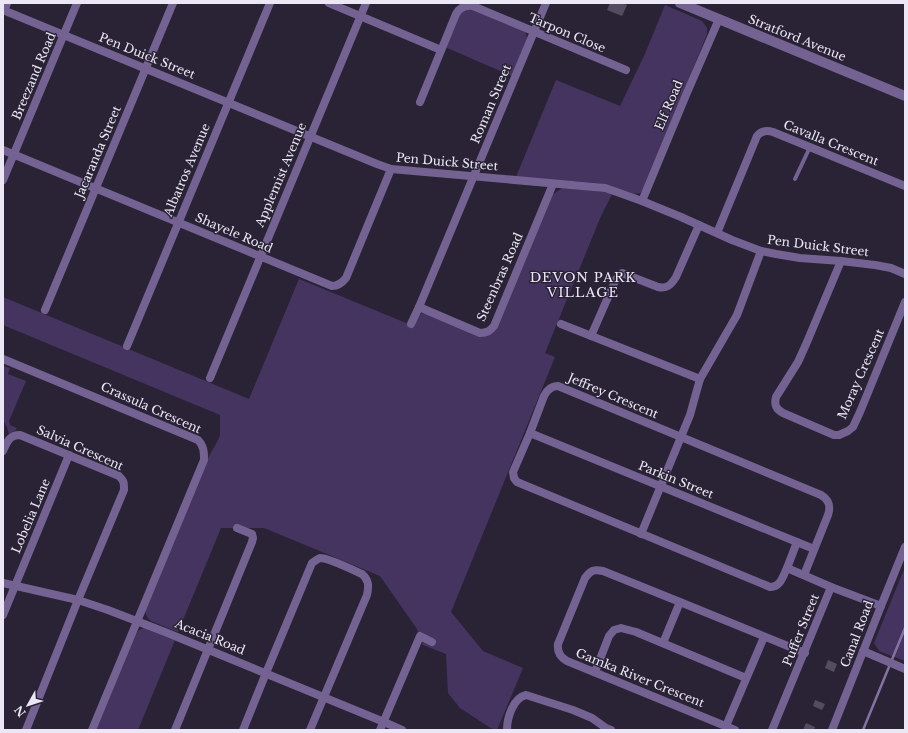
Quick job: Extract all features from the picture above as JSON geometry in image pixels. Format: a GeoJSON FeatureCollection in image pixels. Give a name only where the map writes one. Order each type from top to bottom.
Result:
{"type":"FeatureCollection","features":[{"type":"Feature","properties":{"kind":"street"},"geometry":{"type":"LineString","coordinates":[[3,10],[6,3]]}},
{"type":"Feature","properties":{"kind":"street","name":"Breezand Road"},"geometry":{"type":"LineString","coordinates":[[3,180],[77,3]]}},
{"type":"Feature","properties":{"kind":"street","name":"Jacaranda Street"},"geometry":{"type":"LineString","coordinates":[[45,310],[173,3]]}},
{"type":"Feature","properties":{"kind":"street","name":"Albatros Avenue"},"geometry":{"type":"LineString","coordinates":[[127,346],[270,3]]}},
{"type":"Feature","properties":{"kind":"street"},"geometry":{"type":"LineString","coordinates":[[329,3],[441,50]]}},
{"type":"Feature","properties":{"kind":"street","name":"Applemist Avenue"},"geometry":{"type":"LineString","coordinates":[[210,378],[366,3]]}},
{"type":"Feature","properties":{"kind":"street","name":"Roman Street"},"geometry":{"type":"LineString","coordinates":[[410,324],[419,307],[546,3]]}},
{"type":"Feature","properties":{"kind":"street","name":"Stratford Avenue"},"geometry":{"type":"LineString","coordinates":[[680,3],[905,96]]}},
{"type":"Feature","properties":{"kind":"street","name":"Tarpon Close"},"geometry":{"type":"LineString","coordinates":[[420,102],[456,14],[461,8],[467,6],[473,6],[626,70]]}},
{"type":"Feature","properties":{"kind":"street","name":"Pen Duick Street"},"geometry":{"type":"LineString","coordinates":[[3,10],[391,169],[605,188],[642,201],[761,251],[800,258],[875,265],[891,268],[905,274]]}},
{"type":"Feature","properties":{"kind":"street","name":"Elf Road"},"geometry":{"type":"LineString","coordinates":[[642,201],[718,19]]}},
{"type":"Feature","properties":{"kind":"street","name":"Cavalla Crescent"},"geometry":{"type":"LineString","coordinates":[[717,233],[757,136],[764,131],[770,131],[905,186]]}},
{"type":"Feature","properties":{"kind":"street","name":"Shayele Road"},"geometry":{"type":"LineString","coordinates":[[3,150],[332,286],[340,284],[346,278],[391,169]]}},
{"type":"Feature","properties":{"kind":"street","name":"Steenbras Road"},"geometry":{"type":"LineString","coordinates":[[419,307],[480,333],[490,330],[494,326],[553,184]]}},
{"type":"Feature","properties":{"kind":"street"},"geometry":{"type":"LineString","coordinates":[[590,336],[617,277],[622,273],[663,288],[672,284],[699,225]]}},
{"type":"Feature","properties":{"kind":"street"},"geometry":{"type":"LineString","coordinates":[[641,534],[690,415],[700,379],[737,315],[761,251]]}},
{"type":"Feature","properties":{"kind":"street","name":"Moray Crescent"},"geometry":{"type":"LineString","coordinates":[[841,261],[798,362],[776,397],[775,402],[778,410],[834,434],[844,434],[853,427],[905,302]]}},
{"type":"Feature","properties":{"kind":"street"},"geometry":{"type":"LineString","coordinates":[[561,324],[700,379]]}},
{"type":"Feature","properties":{"kind":"street","name":"Crassula Crescent"},"geometry":{"type":"LineString","coordinates":[[3,359],[198,440],[201,443],[204,460],[138,621]]}},
{"type":"Feature","properties":{"kind":"street","name":"Jeffrey Crescent"},"geometry":{"type":"LineString","coordinates":[[787,568],[781,581],[774,587],[770,587],[517,482],[514,478],[513,472],[548,389],[558,386],[826,498],[830,506],[830,510],[804,575]]}},
{"type":"Feature","properties":{"kind":"street","name":"Parkin Street"},"geometry":{"type":"LineString","coordinates":[[530,433],[814,549]]}},
{"type":"Feature","properties":{"kind":"street","name":"Salvia Crescent"},"geometry":{"type":"LineString","coordinates":[[3,451],[11,437],[20,435],[118,476],[124,481],[124,490],[78,600]]}},
{"type":"Feature","properties":{"kind":"street","name":"Lobelia Lane"},"geometry":{"type":"LineString","coordinates":[[3,615],[70,455]]}},
{"type":"Feature","properties":{"kind":"street"},"geometry":{"type":"LineString","coordinates":[[174,730],[253,538],[252,534],[237,528]]}},
{"type":"Feature","properties":{"kind":"street"},"geometry":{"type":"LineString","coordinates":[[797,542],[787,568],[831,587]]}},
{"type":"Feature","properties":{"kind":"street","name":"Canal Road"},"geometry":{"type":"LineString","coordinates":[[832,730],[865,652],[881,606],[905,547]]}},
{"type":"Feature","properties":{"kind":"street"},"geometry":{"type":"LineString","coordinates":[[243,730],[312,563],[321,558],[362,574],[368,582],[368,587],[367,595],[310,730]]}},
{"type":"Feature","properties":{"kind":"street","name":"Gamka River Crescent"},"geometry":{"type":"LineString","coordinates":[[735,730],[566,661],[562,658],[558,650],[558,644],[585,578],[596,569],[603,571],[804,653]]}},
{"type":"Feature","properties":{"kind":"street","name":"Acacia Road"},"geometry":{"type":"LineString","coordinates":[[3,583],[78,600],[138,621],[402,730]]}},
{"type":"Feature","properties":{"kind":"street","name":"Puffer Street"},"geometry":{"type":"LineString","coordinates":[[772,730],[831,587],[881,606]]}},
{"type":"Feature","properties":{"kind":"street"},"geometry":{"type":"LineString","coordinates":[[26,730],[78,600]]}},
{"type":"Feature","properties":{"kind":"street"},"geometry":{"type":"LineString","coordinates":[[664,643],[680,602]]}},
{"type":"Feature","properties":{"kind":"street"},"geometry":{"type":"LineString","coordinates":[[92,730],[138,621]]}},
{"type":"Feature","properties":{"kind":"street"},"geometry":{"type":"LineString","coordinates":[[595,672],[610,636],[614,630],[621,628],[628,629],[664,643],[746,678]]}},
{"type":"Feature","properties":{"kind":"street"},"geometry":{"type":"LineString","coordinates":[[380,730],[420,636],[432,642]]}},
{"type":"Feature","properties":{"kind":"street"},"geometry":{"type":"LineString","coordinates":[[726,726],[764,636]]}},
{"type":"Feature","properties":{"kind":"street"},"geometry":{"type":"LineString","coordinates":[[865,652],[905,669]]}},
{"type":"Feature","properties":{"kind":"street"},"geometry":{"type":"LineString","coordinates":[[507,730],[507,725],[514,704],[521,696],[526,695],[573,710],[592,718],[607,729]]}},
{"type":"Feature","properties":{"kind":"lane"},"geometry":{"type":"LineString","coordinates":[[795,179],[810,147]]}},
{"type":"Feature","properties":{"kind":"shaded area"},"geometry":{"type":"Polygon","coordinates":[[[665,5],[702,21],[707,28],[707,34],[643,191],[635,194],[598,183],[516,177],[556,80],[620,106],[644,56],[665,5]]]}},
{"type":"Feature","properties":{"kind":"shaded area"},"geometry":{"type":"Polygon","coordinates":[[[472,9],[525,32],[527,39],[512,76],[445,47],[458,15],[463,11],[472,9]]]}},
{"type":"Feature","properties":{"kind":"shaded area"},"geometry":{"type":"Polygon","coordinates":[[[562,188],[612,194],[601,216],[545,353],[555,357],[451,612],[483,651],[523,668],[497,730],[489,727],[460,708],[448,693],[446,654],[423,645],[417,629],[380,576],[264,528],[221,528],[178,632],[151,621],[145,610],[208,458],[220,435],[220,415],[3,325],[3,297],[249,399],[299,279],[411,325],[420,314],[425,313],[489,334],[552,195],[562,188]]]}},
{"type":"Feature","properties":{"kind":"shaded area"},"geometry":{"type":"Polygon","coordinates":[[[3,366],[10,368],[8,374],[26,381],[9,421],[10,425],[17,428],[9,434],[3,420],[3,366]]]}},
{"type":"Feature","properties":{"kind":"shaded area"},"geometry":{"type":"Polygon","coordinates":[[[905,567],[905,661],[879,651],[874,643],[905,567]]]}},
{"type":"Feature","properties":{"kind":"shaded area"},"geometry":{"type":"Polygon","coordinates":[[[144,628],[175,640],[138,730],[96,730],[136,634],[139,630],[144,628]]]}},
{"type":"Feature","properties":{"kind":"building"},"geometry":{"type":"Polygon","coordinates":[[[610,3],[622,3],[627,5],[622,16],[607,10],[610,3]]]}},
{"type":"Feature","properties":{"kind":"building"},"geometry":{"type":"Polygon","coordinates":[[[828,660],[837,664],[834,672],[825,668],[828,660]]]}},
{"type":"Feature","properties":{"kind":"building"},"geometry":{"type":"Polygon","coordinates":[[[815,700],[825,704],[822,710],[813,706],[815,700]]]}},
{"type":"Feature","properties":{"kind":"building"},"geometry":{"type":"Polygon","coordinates":[[[806,723],[815,727],[814,730],[803,730],[806,723]]]}},
{"type":"Feature","properties":{"kind":"waterway"},"geometry":{"type":"LineString","coordinates":[[863,730],[905,628]]}},
{"type":"Feature","properties":{"kind":"district","name":"DEVON PARK VILLAGE"},"geometry":{"type":"Point","coordinates":[583,284]}}]}
